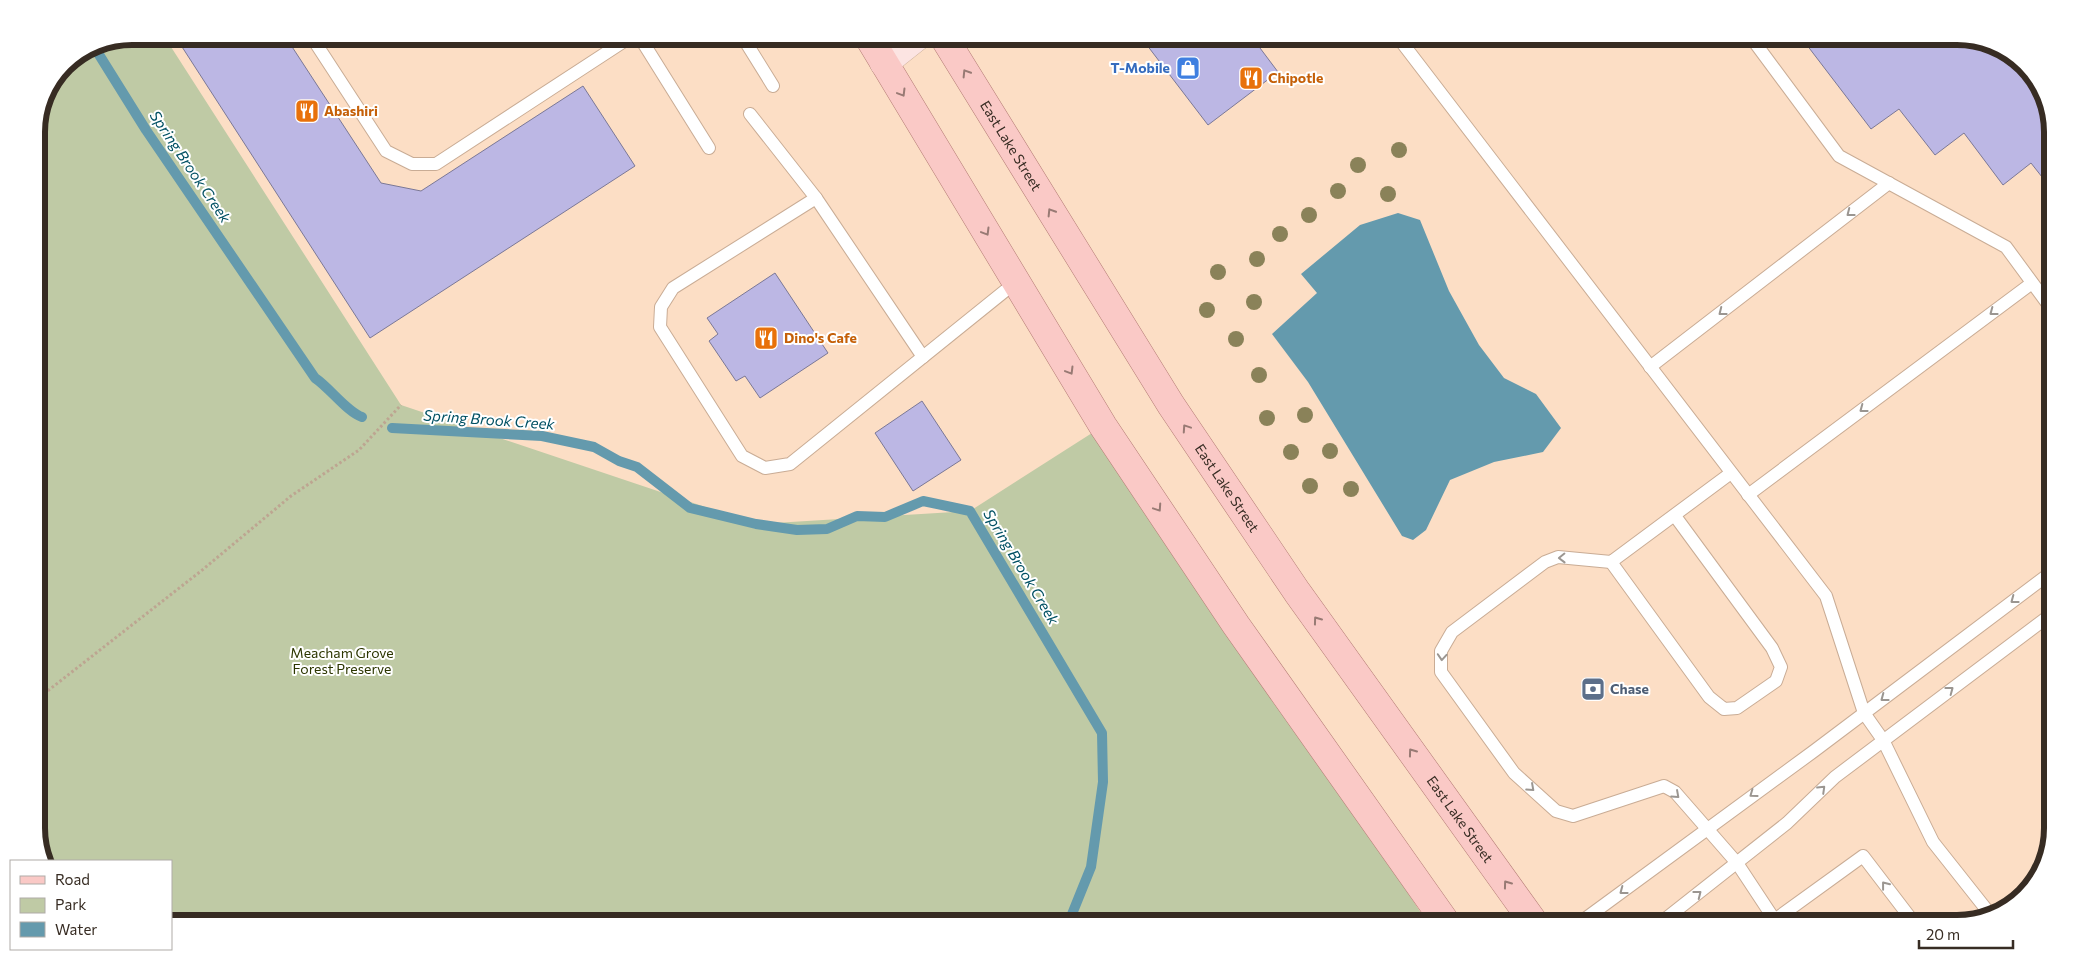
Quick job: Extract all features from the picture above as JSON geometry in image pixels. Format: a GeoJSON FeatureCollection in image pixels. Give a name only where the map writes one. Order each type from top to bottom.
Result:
{"type":"FeatureCollection","features":[{"type":"Feature","properties":{"kind":"main road"},"geometry":{"type":"LineString","coordinates":[[873,45],[1103,426],[1236,625],[1441,915]]}},
{"type":"Feature","properties":{"kind":"main road","name":"East Lake Street"},"geometry":{"type":"LineString","coordinates":[[949,45],[1176,413],[1297,592],[1529,915]]}},
{"type":"Feature","properties":{"kind":"street"},"geometry":{"type":"LineString","coordinates":[[884,63],[907,45]]}},
{"type":"Feature","properties":{"kind":"lane"},"geometry":{"type":"LineString","coordinates":[[317,45],[386,151],[412,164],[436,164],[618,45]]}},
{"type":"Feature","properties":{"kind":"lane"},"geometry":{"type":"LineString","coordinates":[[645,45],[709,148]]}},
{"type":"Feature","properties":{"kind":"lane"},"geometry":{"type":"LineString","coordinates":[[748,45],[774,86]]}},
{"type":"Feature","properties":{"kind":"lane"},"geometry":{"type":"LineString","coordinates":[[1404,45],[1826,596],[1864,713],[1884,740],[1933,842],[1986,909]]}},
{"type":"Feature","properties":{"kind":"lane"},"geometry":{"type":"LineString","coordinates":[[1757,45],[1839,156],[2006,248],[2044,299]]}},
{"type":"Feature","properties":{"kind":"lane"},"geometry":{"type":"LineString","coordinates":[[750,114],[816,198],[923,358]]}},
{"type":"Feature","properties":{"kind":"lane"},"geometry":{"type":"LineString","coordinates":[[1650,367],[1889,183]]}},
{"type":"Feature","properties":{"kind":"lane"},"geometry":{"type":"LineString","coordinates":[[816,198],[673,288],[661,307],[660,327],[742,456],[765,468],[790,464],[1016,282]]}},
{"type":"Feature","properties":{"kind":"lane"},"geometry":{"type":"LineString","coordinates":[[1748,495],[2032,283]]}},
{"type":"Feature","properties":{"kind":"lane"},"geometry":{"type":"LineString","coordinates":[[1731,472],[1675,516],[1611,562],[1558,557],[1545,562],[1452,632],[1441,651],[1442,672],[1514,773],[1556,811],[1573,816],[1664,786],[1675,792],[1737,863],[1768,915]]}},
{"type":"Feature","properties":{"kind":"lane"},"geometry":{"type":"LineString","coordinates":[[1611,562],[1709,697],[1724,708],[1737,708],[1776,681],[1780,667],[1772,648],[1675,516]]}},
{"type":"Feature","properties":{"kind":"lane"},"geometry":{"type":"LineString","coordinates":[[1590,915],[2044,578]]}},
{"type":"Feature","properties":{"kind":"lane"},"geometry":{"type":"LineString","coordinates":[[1671,915],[1787,823],[1835,777],[2044,620]]}},
{"type":"Feature","properties":{"kind":"lane"},"geometry":{"type":"LineString","coordinates":[[1780,915],[1863,856],[1908,915]]}},
{"type":"Feature","properties":{"kind":"path"},"geometry":{"type":"LineString","coordinates":[[45,693],[201,571],[291,496],[359,450],[401,405]]}},
{"type":"Feature","properties":{"kind":"green space","name":"Meacham Grove Forest Preserve"},"geometry":{"type":"Polygon","coordinates":[[[132,45],[170,45],[401,405],[756,524],[970,511],[1103,426],[1422,915],[172,915],[172,860],[52,860],[45,834],[45,126],[48,109],[63,79],[88,57],[104,50],[132,45]]]}},
{"type":"Feature","properties":{"kind":"water"},"geometry":{"type":"Polygon","coordinates":[[[1398,213],[1420,220],[1449,291],[1479,345],[1504,378],[1536,394],[1561,428],[1543,452],[1494,462],[1450,480],[1426,530],[1413,540],[1402,536],[1308,382],[1272,334],[1317,293],[1301,274],[1360,225],[1398,213]]]}},
{"type":"Feature","properties":{"kind":"building"},"geometry":{"type":"Polygon","coordinates":[[[181,45],[291,45],[381,183],[421,191],[583,86],[635,166],[370,338],[181,45]]]}},
{"type":"Feature","properties":{"kind":"building"},"geometry":{"type":"Polygon","coordinates":[[[1147,45],[1258,45],[1278,72],[1208,125],[1147,45]]]}},
{"type":"Feature","properties":{"kind":"building"},"geometry":{"type":"Polygon","coordinates":[[[1807,45],[1957,45],[1974,47],[1990,52],[2010,63],[2019,70],[2035,94],[2044,126],[2044,180],[2031,163],[2003,185],[1964,133],[1935,155],[1899,109],[1871,129],[1807,45]]]}},
{"type":"Feature","properties":{"kind":"building","name":"Dino's Cafe"},"geometry":{"type":"Polygon","coordinates":[[[775,273],[828,353],[760,398],[745,376],[736,381],[709,341],[718,334],[707,318],[775,273]]]}},
{"type":"Feature","properties":{"kind":"building"},"geometry":{"type":"Polygon","coordinates":[[[922,401],[961,460],[913,491],[875,433],[922,401]]]}},
{"type":"Feature","properties":{"kind":"waterway","name":"Spring Brook Creek"},"geometry":{"type":"LineString","coordinates":[[98,53],[146,130],[315,378],[350,410],[362,417]]}},
{"type":"Feature","properties":{"kind":"waterway","name":"Spring Brook Creek"},"geometry":{"type":"LineString","coordinates":[[392,428],[542,436],[594,447],[619,461],[637,467],[690,508],[756,524],[797,530],[827,529],[857,516],[885,517],[923,501],[970,511],[1102,733],[1103,782],[1091,867],[1072,915]]}},
{"type":"Feature","properties":{"kind":"place","name":"T-Mobile"},"geometry":{"type":"Point","coordinates":[1188,68]}},
{"type":"Feature","properties":{"kind":"place","name":"Chipotle"},"geometry":{"type":"Point","coordinates":[1251,78]}},
{"type":"Feature","properties":{"kind":"place","name":"Abashiri"},"geometry":{"type":"Point","coordinates":[307,111]}},
{"type":"Feature","properties":{"kind":"place","name":"Dino's Cafe"},"geometry":{"type":"Point","coordinates":[766,338]}},
{"type":"Feature","properties":{"kind":"place","name":"Chase"},"geometry":{"type":"Point","coordinates":[1593,689]}}]}
